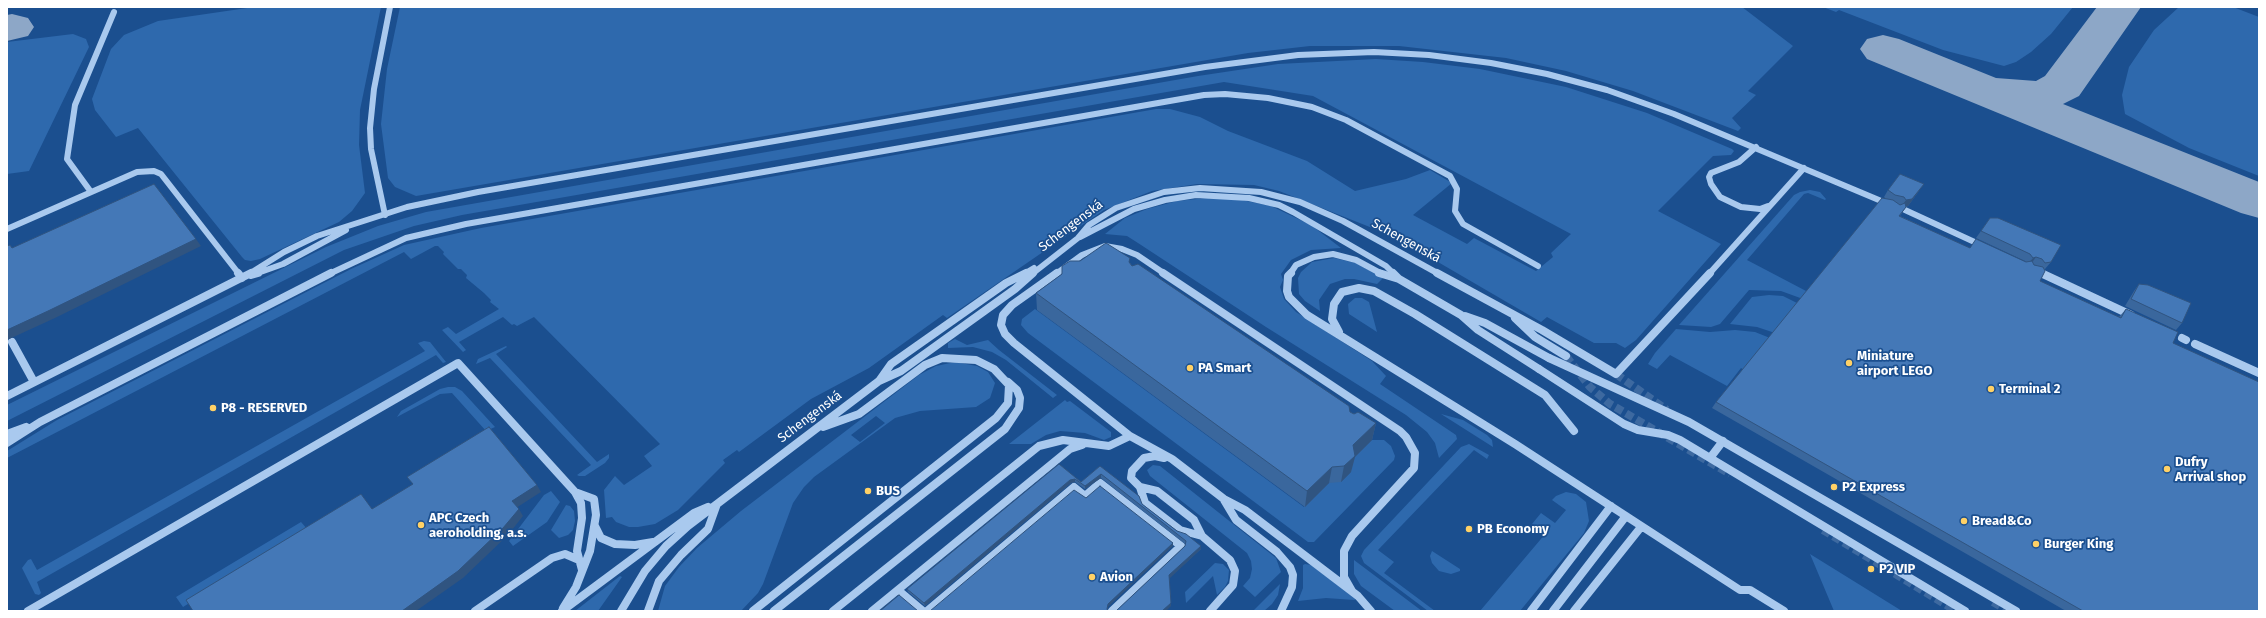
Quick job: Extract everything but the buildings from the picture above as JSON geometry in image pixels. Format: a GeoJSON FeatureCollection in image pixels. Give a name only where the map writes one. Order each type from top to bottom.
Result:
{"type":"FeatureCollection","features":[{"type":"Feature","properties":{"kind":"street"},"geometry":{"type":"LineString","coordinates":[[385,215],[371,149],[370,128],[374,89],[390,7]]}},
{"type":"Feature","properties":{"kind":"street"},"geometry":{"type":"LineString","coordinates":[[91,192],[67,159],[75,105],[114,12]]}},
{"type":"Feature","properties":{"kind":"street"},"geometry":{"type":"LineString","coordinates":[[7,396],[242,278],[273,257],[310,239],[407,207],[478,192],[1206,67],[1319,53],[1374,52],[1429,55],[1529,70],[1626,97],[1756,147],[1886,203]]}},
{"type":"Feature","properties":{"kind":"street"},"geometry":{"type":"LineString","coordinates":[[7,444],[40,422],[324,276],[406,238],[466,224],[1204,95],[1224,94],[1268,98],[1312,107],[1346,120],[1450,176],[1458,189],[1455,211],[1463,224],[1538,266]]}},
{"type":"Feature","properties":{"kind":"street"},"geometry":{"type":"LineString","coordinates":[[1756,147],[1738,162],[1711,173],[1709,176],[1711,184],[1720,197],[1741,207],[1760,209],[1772,205],[1804,168]]}},
{"type":"Feature","properties":{"kind":"street"},"geometry":{"type":"LineString","coordinates":[[7,229],[137,172],[149,170],[158,172],[242,278]]}},
{"type":"Feature","properties":{"kind":"street","name":"Schengenská"},"geometry":{"type":"LineString","coordinates":[[621,611],[638,580],[658,554],[688,526],[879,382],[901,371],[1015,290],[1041,265],[1078,238],[1089,225],[1109,212],[1149,196],[1200,188],[1262,192],[1300,202],[1343,221],[1616,374],[1666,323],[1772,205]]}},
{"type":"Feature","properties":{"kind":"street"},"geometry":{"type":"LineString","coordinates":[[1078,238],[1099,229],[1122,214],[1150,204],[1196,195],[1236,196],[1267,202],[1293,212],[1386,266],[1399,279]]}},
{"type":"Feature","properties":{"kind":"street"},"geometry":{"type":"LineString","coordinates":[[1904,210],[1988,249]]}},
{"type":"Feature","properties":{"kind":"street"},"geometry":{"type":"LineString","coordinates":[[242,278],[283,264],[357,224]]}},
{"type":"Feature","properties":{"kind":"street"},"geometry":{"type":"LineString","coordinates":[[1352,591],[1245,510],[1224,499],[1172,459],[1130,436],[1014,343],[1005,334],[1001,325],[1003,315],[1012,305],[1090,251],[1097,248],[1113,247],[1130,252],[1143,259],[1379,416],[1406,437],[1412,446],[1416,459],[1410,473],[1352,536],[1344,551],[1343,568],[1346,583],[1371,611]]}},
{"type":"Feature","properties":{"kind":"street"},"geometry":{"type":"LineString","coordinates":[[1784,611],[1750,590],[1740,590],[1415,381],[1299,309],[1289,297],[1287,291],[1288,276],[1296,266],[1314,256],[1333,254],[1356,260],[1380,273],[1399,279],[1461,315],[1478,330],[1624,424],[1638,430],[1674,437],[1965,611]]}},
{"type":"Feature","properties":{"kind":"street"},"geometry":{"type":"LineString","coordinates":[[1143,259],[1146,264],[1144,271]]}},
{"type":"Feature","properties":{"kind":"street"},"geometry":{"type":"LineString","coordinates":[[879,382],[891,364],[1006,283],[1041,265]]}},
{"type":"Feature","properties":{"kind":"street"},"geometry":{"type":"LineString","coordinates":[[2043,274],[2137,317]]}},
{"type":"Feature","properties":{"kind":"street"},"geometry":{"type":"LineString","coordinates":[[1343,337],[1334,326],[1332,319],[1337,298],[1342,292],[1347,290],[1359,288],[1374,291],[1415,314],[1545,395],[1574,431]]}},
{"type":"Feature","properties":{"kind":"street"},"geometry":{"type":"LineString","coordinates":[[1511,314],[1535,337],[1566,356]]}},
{"type":"Feature","properties":{"kind":"street"},"geometry":{"type":"LineString","coordinates":[[1461,315],[1485,323],[1549,358],[1689,422],[2016,611]]}},
{"type":"Feature","properties":{"kind":"street"},"geometry":{"type":"LineString","coordinates":[[12,342],[34,382]]}},
{"type":"Feature","properties":{"kind":"street"},"geometry":{"type":"LineString","coordinates":[[2195,344],[2259,373]]}},
{"type":"Feature","properties":{"kind":"street"},"geometry":{"type":"LineString","coordinates":[[774,611],[1004,429],[1014,418],[1019,408],[1020,398],[1017,390],[994,369],[976,360],[942,358],[925,365],[859,414],[816,429]]}},
{"type":"Feature","properties":{"kind":"street"},"geometry":{"type":"LineString","coordinates":[[28,611],[458,363],[575,492],[581,503],[582,518],[577,551],[582,570]]}},
{"type":"Feature","properties":{"kind":"street"},"geometry":{"type":"LineString","coordinates":[[753,611],[996,418],[1005,409],[1010,397],[1010,386],[1006,380]]}},
{"type":"Feature","properties":{"kind":"street"},"geometry":{"type":"LineString","coordinates":[[1360,415],[1367,413],[1379,416]]}},
{"type":"Feature","properties":{"kind":"street"},"geometry":{"type":"LineString","coordinates":[[7,434],[40,422]]}},
{"type":"Feature","properties":{"kind":"street"},"geometry":{"type":"LineString","coordinates":[[833,611],[1039,446],[1054,441],[1063,440],[1109,446],[1130,436]]}},
{"type":"Feature","properties":{"kind":"street"},"geometry":{"type":"LineString","coordinates":[[1710,458],[1723,441]]}},
{"type":"Feature","properties":{"kind":"street"},"geometry":{"type":"LineString","coordinates":[[872,611],[1070,449],[1081,445],[1092,444]]}},
{"type":"Feature","properties":{"kind":"street"},"geometry":{"type":"LineString","coordinates":[[1172,459],[1155,456],[1144,458],[1134,468],[1131,475],[1134,483],[1140,487],[1157,491],[1194,520],[1202,536]]}},
{"type":"Feature","properties":{"kind":"street"},"geometry":{"type":"LineString","coordinates":[[927,611],[1074,487],[1085,496],[1100,483],[1181,546],[1112,611]]}},
{"type":"Feature","properties":{"kind":"street"},"geometry":{"type":"LineString","coordinates":[[1140,487],[1145,503],[1180,530],[1202,536],[1227,556],[1235,571],[1234,585],[1210,611]]}},
{"type":"Feature","properties":{"kind":"street"},"geometry":{"type":"LineString","coordinates":[[561,611],[576,587],[590,551],[595,525],[594,499],[575,492]]}},
{"type":"Feature","properties":{"kind":"street"},"geometry":{"type":"LineString","coordinates":[[1224,499],[1236,520],[1278,552],[1290,567],[1292,587],[1281,611]]}},
{"type":"Feature","properties":{"kind":"street"},"geometry":{"type":"LineString","coordinates":[[561,611],[694,513],[718,504]]}},
{"type":"Feature","properties":{"kind":"street"},"geometry":{"type":"LineString","coordinates":[[648,611],[653,593],[660,581],[681,555],[708,529],[718,504]]}},
{"type":"Feature","properties":{"kind":"street"},"geometry":{"type":"LineString","coordinates":[[1531,611],[1611,506]]}},
{"type":"Feature","properties":{"kind":"street"},"geometry":{"type":"LineString","coordinates":[[1553,611],[1626,516]]}},
{"type":"Feature","properties":{"kind":"street"},"geometry":{"type":"LineString","coordinates":[[595,525],[601,538],[615,544],[635,545],[663,537]]}},
{"type":"Feature","properties":{"kind":"street"},"geometry":{"type":"LineString","coordinates":[[1574,611],[1641,526]]}},
{"type":"Feature","properties":{"kind":"street"},"geometry":{"type":"LineString","coordinates":[[475,611],[552,558],[565,554],[579,560]]}},
{"type":"Feature","properties":{"kind":"street"},"geometry":{"type":"LineString","coordinates":[[898,590],[923,611]]}},
{"type":"Feature","properties":{"kind":"shaded area"},"geometry":{"type":"Polygon","coordinates":[[[254,7],[381,7],[360,110],[359,145],[365,193],[352,211],[339,222],[260,259],[251,261],[245,260],[242,257],[138,128],[116,137],[95,110],[92,99],[111,49],[124,35],[158,21],[254,7]]]}},
{"type":"Feature","properties":{"kind":"shaded area"},"geometry":{"type":"Polygon","coordinates":[[[400,7],[1742,7],[1793,46],[1748,91],[1756,95],[1732,118],[1741,128],[1738,131],[1633,91],[1566,71],[1506,58],[1399,46],[1310,46],[1248,53],[416,196],[395,187],[388,178],[381,124],[387,69],[400,7]]]}},
{"type":"Feature","properties":{"kind":"shaded area"},"geometry":{"type":"Polygon","coordinates":[[[1823,7],[2073,7],[2051,34],[2031,52],[2016,62],[2004,66],[1943,50],[1839,10],[1836,12],[1823,7]]]}},
{"type":"Feature","properties":{"kind":"shaded area"},"geometry":{"type":"Polygon","coordinates":[[[2179,7],[2233,7],[2259,17],[2259,176],[2189,148],[2125,114],[2122,95],[2129,67],[2154,30],[2179,7]]]}},
{"type":"Feature","properties":{"kind":"shaded area"},"geometry":{"type":"Polygon","coordinates":[[[73,34],[86,39],[89,47],[29,171],[7,174],[7,42],[73,34]]]}},
{"type":"Feature","properties":{"kind":"shaded area"},"geometry":{"type":"Polygon","coordinates":[[[1376,59],[1423,62],[1480,69],[1566,87],[1647,113],[1732,149],[1734,151],[1731,155],[1713,156],[1658,211],[1721,244],[1636,340],[1625,348],[1616,343],[1594,343],[1547,317],[1541,322],[1395,237],[1279,191],[1254,185],[1197,184],[1152,191],[1104,210],[947,318],[943,315],[869,368],[811,399],[739,452],[737,450],[723,460],[725,463],[678,510],[655,524],[638,527],[629,527],[616,522],[612,517],[606,518],[604,490],[615,476],[624,485],[652,466],[644,456],[660,444],[534,317],[517,326],[514,324],[512,325],[503,317],[459,342],[466,350],[463,352],[442,330],[448,327],[456,334],[499,309],[490,302],[491,300],[484,293],[466,278],[467,275],[461,269],[458,269],[443,254],[444,252],[438,246],[435,246],[411,259],[404,252],[7,458],[7,451],[57,420],[351,269],[404,245],[481,228],[1156,109],[1170,109],[1200,117],[1228,131],[1307,161],[1355,191],[1406,179],[1430,170],[1452,183],[1413,215],[1467,244],[1474,238],[1536,271],[1553,257],[1551,253],[1571,234],[1313,96],[1224,82],[462,215],[414,226],[344,250],[7,421],[7,405],[326,247],[378,226],[426,212],[1198,76],[1278,64],[1376,59]]]}},
{"type":"Feature","properties":{"kind":"shaded area"},"geometry":{"type":"Polygon","coordinates":[[[1810,190],[1820,192],[1826,199],[1825,200],[1808,193],[1804,194],[1747,260],[1808,292],[1803,299],[1781,291],[1749,290],[1720,324],[1711,327],[1679,325],[1794,195],[1810,190]]]}},
{"type":"Feature","properties":{"kind":"shaded area"},"geometry":{"type":"Polygon","coordinates":[[[1207,198],[1237,199],[1271,206],[1311,225],[1341,248],[1311,250],[1291,260],[1281,274],[1283,280],[1280,287],[1284,299],[1296,312],[1372,361],[1386,376],[1380,384],[1456,435],[1457,439],[1439,458],[1435,443],[1427,432],[1406,415],[1266,327],[1127,236],[1105,234],[1125,218],[1147,209],[1177,201],[1207,198]]]}},
{"type":"Feature","properties":{"kind":"shaded area"},"geometry":{"type":"Polygon","coordinates":[[[1334,258],[1356,263],[1383,278],[1377,284],[1354,279],[1345,279],[1330,284],[1319,300],[1320,311],[1305,301],[1299,294],[1298,278],[1301,272],[1312,262],[1334,258]]]}},
{"type":"Feature","properties":{"kind":"shaded area"},"geometry":{"type":"Polygon","coordinates":[[[1769,295],[1783,296],[1799,304],[1775,333],[1757,327],[1730,324],[1752,297],[1769,295]]]}},
{"type":"Feature","properties":{"kind":"shaded area"},"geometry":{"type":"Polygon","coordinates":[[[1355,298],[1362,298],[1369,302],[1377,332],[1349,314],[1348,304],[1355,298]]]}},
{"type":"Feature","properties":{"kind":"shaded area"},"geometry":{"type":"Polygon","coordinates":[[[1035,309],[1304,507],[1331,481],[1341,482],[1351,472],[1351,467],[1347,464],[1372,440],[1384,440],[1391,446],[1395,456],[1394,460],[1314,542],[1308,542],[1028,333],[1021,325],[1022,319],[1035,309]]]}},
{"type":"Feature","properties":{"kind":"shaded area"},"geometry":{"type":"Polygon","coordinates":[[[1676,329],[1710,332],[1735,330],[1755,332],[1770,338],[1744,370],[1741,368],[1727,386],[1670,355],[1657,369],[1648,364],[1655,353],[1676,329]]]}},
{"type":"Feature","properties":{"kind":"shaded area"},"geometry":{"type":"Polygon","coordinates":[[[955,339],[967,345],[988,340],[1057,395],[1053,398],[1006,360],[992,352],[973,347],[948,348],[948,343],[955,339]]]}},
{"type":"Feature","properties":{"kind":"shaded area"},"geometry":{"type":"Polygon","coordinates":[[[424,341],[430,342],[446,362],[443,363],[436,355],[37,582],[41,593],[39,595],[35,594],[22,568],[28,560],[31,559],[37,570],[425,351],[418,343],[424,341]]]}},
{"type":"Feature","properties":{"kind":"shaded area"},"geometry":{"type":"Polygon","coordinates":[[[506,346],[507,347],[496,354],[597,462],[609,454],[609,458],[605,463],[585,476],[577,475],[591,465],[490,358],[476,364],[478,359],[506,346]]]}},
{"type":"Feature","properties":{"kind":"shaded area"},"geometry":{"type":"Polygon","coordinates":[[[955,362],[977,366],[988,372],[995,383],[990,398],[976,407],[920,411],[895,418],[814,477],[804,487],[793,503],[763,584],[758,593],[741,611],[658,611],[665,586],[679,567],[697,548],[741,511],[919,375],[936,366],[955,362]],[[876,416],[851,435],[860,442],[885,423],[876,416]]]}},
{"type":"Feature","properties":{"kind":"shaded area"},"geometry":{"type":"Polygon","coordinates":[[[455,387],[462,391],[495,427],[486,431],[452,393],[440,394],[397,417],[401,411],[440,389],[455,387]]]}},
{"type":"Feature","properties":{"kind":"shaded area"},"geometry":{"type":"Polygon","coordinates":[[[1065,400],[1067,402],[1070,401],[1111,432],[1111,437],[1104,440],[1085,433],[1060,431],[1046,435],[1031,444],[1009,444],[1065,400]]]}},
{"type":"Feature","properties":{"kind":"shaded area"},"geometry":{"type":"Polygon","coordinates":[[[1441,414],[1463,420],[1487,435],[1492,440],[1493,447],[1441,414]]]}},
{"type":"Feature","properties":{"kind":"shaded area"},"geometry":{"type":"Polygon","coordinates":[[[1469,444],[1489,455],[1487,459],[1474,450],[1378,550],[1394,562],[1384,573],[1435,611],[1428,611],[1364,563],[1361,556],[1364,550],[1461,447],[1469,444]]]}},
{"type":"Feature","properties":{"kind":"shaded area"},"geometry":{"type":"Polygon","coordinates":[[[1153,465],[1160,466],[1276,558],[1281,572],[1255,597],[1243,586],[1250,578],[1252,569],[1251,561],[1247,553],[1150,476],[1147,470],[1153,465]]]}},
{"type":"Feature","properties":{"kind":"shaded area"},"geometry":{"type":"Polygon","coordinates":[[[551,491],[560,502],[547,522],[513,546],[509,541],[544,495],[551,491]]]}},
{"type":"Feature","properties":{"kind":"shaded area"},"geometry":{"type":"Polygon","coordinates":[[[1566,492],[1576,494],[1586,502],[1589,521],[1584,533],[1520,611],[1480,611],[1546,533],[1532,524],[1541,513],[1555,523],[1566,510],[1552,500],[1556,496],[1566,492]]]}},
{"type":"Feature","properties":{"kind":"shaded area"},"geometry":{"type":"Polygon","coordinates":[[[566,505],[570,506],[574,511],[575,521],[573,530],[568,535],[559,538],[551,530],[566,505]]]}},
{"type":"Feature","properties":{"kind":"shaded area"},"geometry":{"type":"Polygon","coordinates":[[[301,522],[308,530],[183,607],[176,597],[301,522]]]}},
{"type":"Feature","properties":{"kind":"shaded area"},"geometry":{"type":"Polygon","coordinates":[[[1432,551],[1460,569],[1460,571],[1451,574],[1439,571],[1432,563],[1430,556],[1432,551]]]}},
{"type":"Feature","properties":{"kind":"shaded area"},"geometry":{"type":"Polygon","coordinates":[[[1810,554],[1902,611],[1834,611],[1810,554]]]}},
{"type":"Feature","properties":{"kind":"shaded area"},"geometry":{"type":"Polygon","coordinates":[[[1354,560],[1422,611],[1395,611],[1361,586],[1354,574],[1354,560]]]}},
{"type":"Feature","properties":{"kind":"shaded area"},"geometry":{"type":"Polygon","coordinates":[[[1215,563],[1223,564],[1229,570],[1228,581],[1225,587],[1217,595],[1213,576],[1186,603],[1185,592],[1215,563]]]}},
{"type":"Feature","properties":{"kind":"shaded area"},"geometry":{"type":"Polygon","coordinates":[[[1303,565],[1311,565],[1357,599],[1326,598],[1298,601],[1303,588],[1303,565]]]}},
{"type":"Feature","properties":{"kind":"shaded area"},"geometry":{"type":"Polygon","coordinates":[[[620,576],[622,577],[598,611],[575,611],[620,576]]]}},
{"type":"Feature","properties":{"kind":"shaded area"},"geometry":{"type":"Polygon","coordinates":[[[1280,584],[1278,595],[1272,604],[1264,611],[1253,611],[1280,584]]]}},
{"type":"Feature","properties":{"kind":"taxiway"},"geometry":{"type":"LineString","coordinates":[[1994,92],[2032,96],[2049,93],[2062,86],[2119,7]]}},
{"type":"Feature","properties":{"kind":"taxiway"},"geometry":{"type":"LineString","coordinates":[[7,28],[12,27]]}},
{"type":"Feature","properties":{"kind":"taxiway"},"geometry":{"type":"LineString","coordinates":[[1883,49],[2259,201]]}},
{"type":"Feature","properties":{"kind":"tunnel"},"geometry":{"type":"LineString","coordinates":[[1566,356],[1590,387],[1610,404],[1730,474]]}},
{"type":"Feature","properties":{"kind":"tunnel"},"geometry":{"type":"LineString","coordinates":[[1616,374],[1667,410]]}},
{"type":"Feature","properties":{"kind":"tunnel"},"geometry":{"type":"LineString","coordinates":[[1823,530],[1956,611]]}},
{"type":"Feature","properties":{"kind":"tunnel"},"geometry":{"type":"LineString","coordinates":[[1993,602],[2008,611]]}},
{"type":"Feature","properties":{"kind":"place","name":"Miniature airport LEGO"},"geometry":{"type":"Point","coordinates":[1849,363]}},
{"type":"Feature","properties":{"kind":"place","name":"PA Smart"},"geometry":{"type":"Point","coordinates":[1190,368]}},
{"type":"Feature","properties":{"kind":"place","name":"Terminal 2"},"geometry":{"type":"Point","coordinates":[1991,389]}},
{"type":"Feature","properties":{"kind":"place","name":"P8 - RESERVED"},"geometry":{"type":"Point","coordinates":[213,408]}},
{"type":"Feature","properties":{"kind":"place","name":"Dufry Arrival shop"},"geometry":{"type":"Point","coordinates":[2167,469]}},
{"type":"Feature","properties":{"kind":"place","name":"P2 Express"},"geometry":{"type":"Point","coordinates":[1834,487]}},
{"type":"Feature","properties":{"kind":"place","name":"BUS"},"geometry":{"type":"Point","coordinates":[868,491]}},
{"type":"Feature","properties":{"kind":"place","name":"Bread&Co"},"geometry":{"type":"Point","coordinates":[1964,521]}},
{"type":"Feature","properties":{"kind":"place","name":"APC Czech aeroholding, a.s."},"geometry":{"type":"Point","coordinates":[421,525]}},
{"type":"Feature","properties":{"kind":"place","name":"PB Economy"},"geometry":{"type":"Point","coordinates":[1469,529]}},
{"type":"Feature","properties":{"kind":"place","name":"Burger King"},"geometry":{"type":"Point","coordinates":[2036,544]}},
{"type":"Feature","properties":{"kind":"place","name":"P2 VIP"},"geometry":{"type":"Point","coordinates":[1871,569]}},
{"type":"Feature","properties":{"kind":"place","name":"Avion"},"geometry":{"type":"Point","coordinates":[1092,577]}}]}
